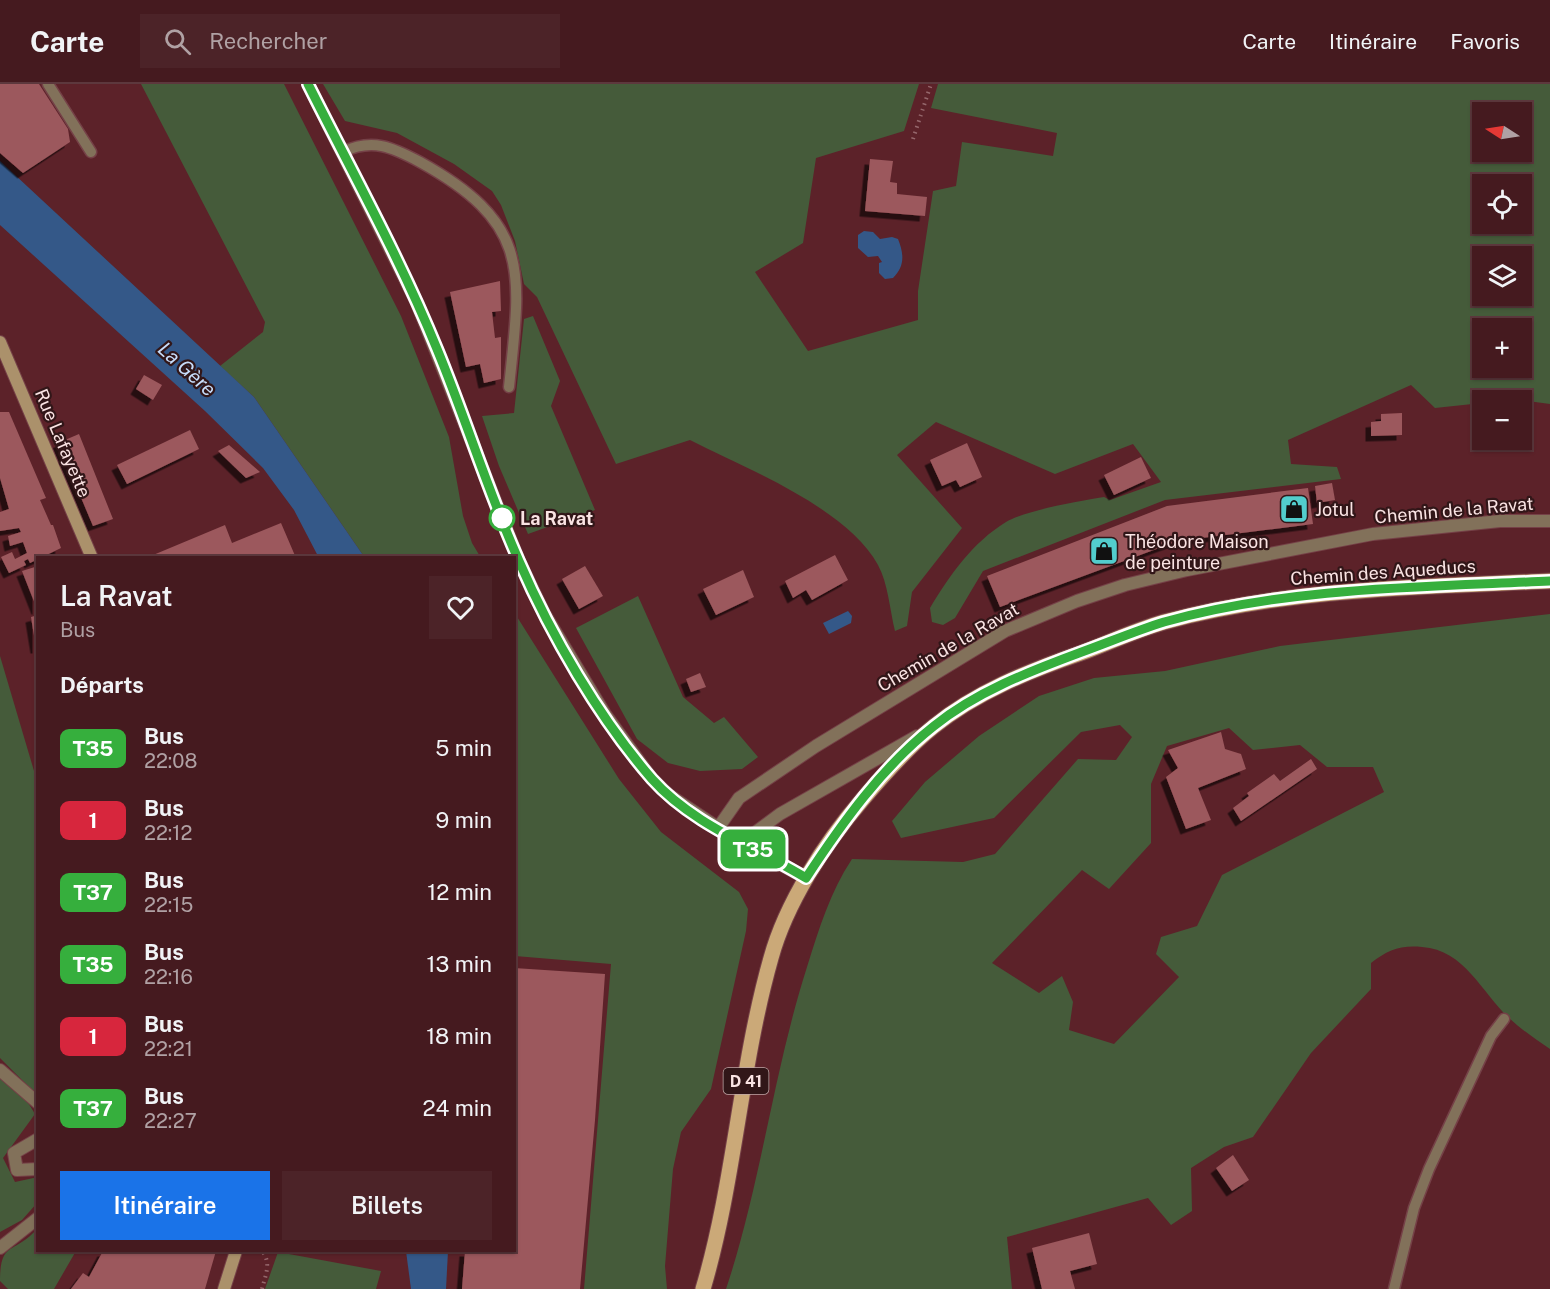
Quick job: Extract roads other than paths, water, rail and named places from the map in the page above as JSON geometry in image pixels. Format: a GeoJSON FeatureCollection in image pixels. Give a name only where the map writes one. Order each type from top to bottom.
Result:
{"type":"FeatureCollection","features":[{"type":"Feature","properties":{"kind":"main road","name":"Rue Lafayette"},"geometry":{"type":"LineString","coordinates":[[0,342],[91,556]]}},
{"type":"Feature","properties":{"kind":"main road","name":"Chemin des Aqueducs"},"geometry":{"type":"LineString","coordinates":[[703,1289],[721,1219],[771,956],[806,878],[849,815],[886,772],[934,726],[990,690],[1044,666],[1164,622],[1281,598],[1550,581]]}},
{"type":"Feature","properties":{"kind":"main road"},"geometry":{"type":"LineString","coordinates":[[224,1289],[236,1252]]}},
{"type":"Feature","properties":{"kind":"street"},"geometry":{"type":"LineString","coordinates":[[308,84],[421,311],[519,561],[544,613],[605,714],[652,779],[669,795],[741,843],[806,878]]}},
{"type":"Feature","properties":{"kind":"street","name":"Chemin de la Ravat"},"geometry":{"type":"LineString","coordinates":[[718,828],[739,798],[816,746],[1005,631],[1077,601],[1125,585],[1187,570],[1373,534],[1500,521],[1550,521]]}},
{"type":"Feature","properties":{"kind":"street"},"geometry":{"type":"LineString","coordinates":[[741,843],[780,814],[934,726]]}},
{"type":"Feature","properties":{"kind":"street"},"geometry":{"type":"LineString","coordinates":[[0,1070],[36,1101]]}},
{"type":"Feature","properties":{"kind":"street"},"geometry":{"type":"LineString","coordinates":[[36,1140],[14,1153],[14,1160],[17,1170],[36,1169]]}},
{"type":"Feature","properties":{"kind":"street"},"geometry":{"type":"LineString","coordinates":[[0,1248],[36,1220]]}},
{"type":"Feature","properties":{"kind":"lane"},"geometry":{"type":"LineString","coordinates":[[48,84],[91,152]]}},
{"type":"Feature","properties":{"kind":"lane"},"geometry":{"type":"LineString","coordinates":[[342,152],[357,145],[375,143],[394,148],[444,175],[472,195],[493,215],[507,239],[514,263],[515,329],[509,387]]}},
{"type":"Feature","properties":{"kind":"lane"},"geometry":{"type":"LineString","coordinates":[[1394,1289],[1414,1208],[1429,1169],[1491,1036],[1504,1019]]}},
{"type":"Feature","properties":{"kind":"water","name":"La Gère"},"geometry":{"type":"Polygon","coordinates":[[[0,161],[254,397],[364,556],[318,556],[294,510],[263,468],[205,411],[0,225],[0,161]]]}},
{"type":"Feature","properties":{"kind":"water"},"geometry":{"type":"Polygon","coordinates":[[[864,231],[873,232],[880,239],[892,237],[898,239],[902,260],[900,269],[893,278],[885,279],[879,273],[879,263],[882,262],[878,256],[868,257],[858,248],[858,235],[864,231]]]}},
{"type":"Feature","properties":{"kind":"water"},"geometry":{"type":"Polygon","coordinates":[[[848,611],[852,616],[851,623],[829,634],[823,623],[848,611]]]}},
{"type":"Feature","properties":{"kind":"water"},"geometry":{"type":"Polygon","coordinates":[[[406,1252],[448,1252],[446,1289],[411,1289],[406,1252]]]}},
{"type":"Feature","properties":{"kind":"place","name":"Jotul"},"geometry":{"type":"Point","coordinates":[1294,509]}},
{"type":"Feature","properties":{"kind":"place","name":"La Ravat"},"geometry":{"type":"Point","coordinates":[502,518]}},
{"type":"Feature","properties":{"kind":"place","name":"Théodore Maison de peinture"},"geometry":{"type":"Point","coordinates":[1104,551]}}]}
